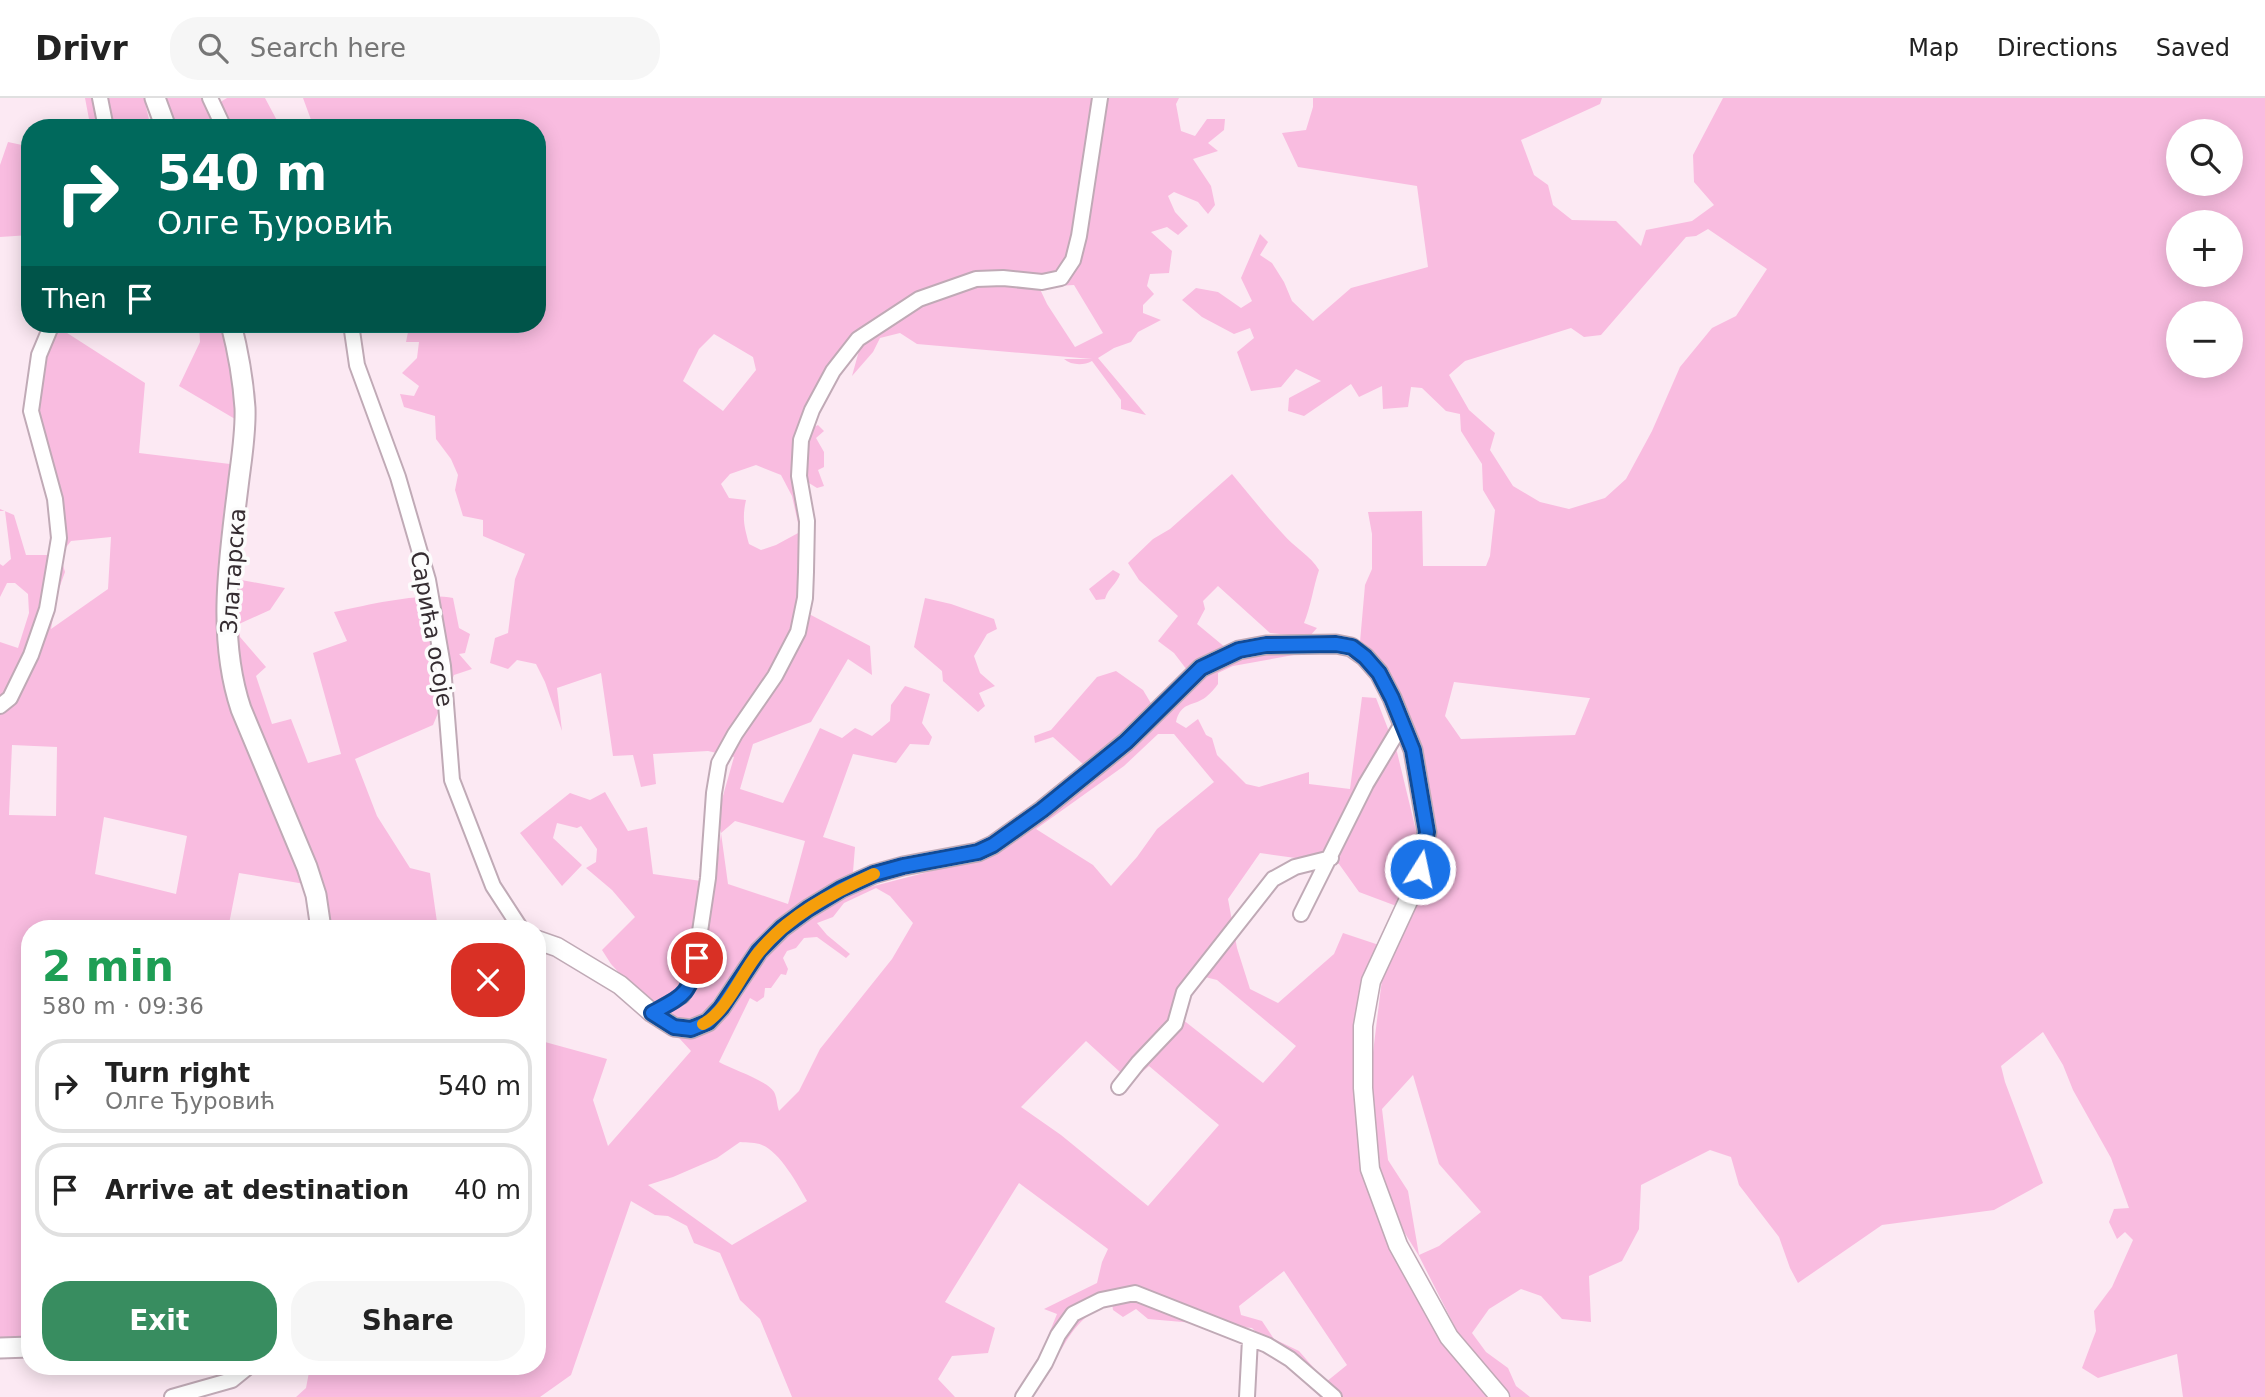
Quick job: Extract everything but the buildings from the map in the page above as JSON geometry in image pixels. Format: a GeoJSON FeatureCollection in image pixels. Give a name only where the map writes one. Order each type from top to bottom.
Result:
{"type":"FeatureCollection","features":[{"type":"Feature","properties":{"kind":"main road"},"geometry":{"type":"LineString","coordinates":[[155,98],[163,119]]}},
{"type":"Feature","properties":{"kind":"main road","name":"Златарска"},"geometry":{"type":"LineString","coordinates":[[233,333],[240,363],[245,408],[228,587],[227,635],[230,663],[241,709],[307,867],[316,895],[320,920]]}},
{"type":"Feature","properties":{"kind":"main road"},"geometry":{"type":"LineString","coordinates":[[0,1348],[21,1347]]}},
{"type":"Feature","properties":{"kind":"street"},"geometry":{"type":"LineString","coordinates":[[100,98],[106,119]]}},
{"type":"Feature","properties":{"kind":"street"},"geometry":{"type":"LineString","coordinates":[[210,98],[220,119]]}},
{"type":"Feature","properties":{"kind":"street"},"geometry":{"type":"LineString","coordinates":[[652,1013],[682,996],[692,978],[708,878],[714,793],[719,763],[734,734],[775,676],[798,632],[805,598],[807,521],[799,476],[801,440],[812,410],[832,371],[858,339],[919,299],[976,279],[1003,278],[1042,282],[1061,278],[1073,260],[1079,236],[1100,98]]}},
{"type":"Feature","properties":{"kind":"street"},"geometry":{"type":"LineString","coordinates":[[0,706],[10,698],[31,655],[47,610],[59,538],[55,499],[32,411],[39,355],[48,333]]}},
{"type":"Feature","properties":{"kind":"street","name":"Сарића осоје"},"geometry":{"type":"LineString","coordinates":[[352,333],[357,365],[398,477],[428,580],[443,666],[452,780],[493,886],[515,920]]}},
{"type":"Feature","properties":{"kind":"street"},"geometry":{"type":"LineString","coordinates":[[546,943],[558,947],[620,985],[652,1013],[674,1027],[691,1029],[708,1022],[721,1008],[759,951],[782,928],[808,909],[841,889],[874,874],[978,852],[993,845],[1042,810],[1126,742],[1201,668],[1239,650],[1279,645],[1336,644],[1352,647],[1379,673],[1413,750],[1427,832],[1415,886],[1371,981],[1363,1026],[1363,1088],[1370,1169],[1398,1245],[1449,1337],[1500,1397]]}},
{"type":"Feature","properties":{"kind":"street"},"geometry":{"type":"LineString","coordinates":[[1301,914],[1366,784],[1402,724]]}},
{"type":"Feature","properties":{"kind":"street"},"geometry":{"type":"LineString","coordinates":[[1119,1087],[1175,1024],[1184,992],[1273,879],[1295,867],[1331,858]]}},
{"type":"Feature","properties":{"kind":"street"},"geometry":{"type":"LineString","coordinates":[[1023,1397],[1073,1314],[1101,1300],[1135,1293],[1267,1345],[1290,1359],[1334,1397]]}},
{"type":"Feature","properties":{"kind":"street"},"geometry":{"type":"LineString","coordinates":[[1247,1397],[1250,1339]]}},
{"type":"Feature","properties":{"kind":"street"},"geometry":{"type":"LineString","coordinates":[[173,1397],[232,1380],[238,1375]]}},
{"type":"Feature","properties":{"kind":"shaded area"},"geometry":{"type":"Polygon","coordinates":[[[85,98],[144,98],[149,119],[89,119],[85,98]]]}},
{"type":"Feature","properties":{"kind":"shaded area"},"geometry":{"type":"Polygon","coordinates":[[[161,98],[201,98],[211,119],[168,119],[161,98]]]}},
{"type":"Feature","properties":{"kind":"shaded area"},"geometry":{"type":"Polygon","coordinates":[[[227,98],[265,98],[276,119],[218,119],[216,116],[222,101],[227,98]]]}},
{"type":"Feature","properties":{"kind":"shaded area"},"geometry":{"type":"Polygon","coordinates":[[[303,98],[1179,98],[1176,104],[1181,131],[1195,136],[1207,119],[1225,119],[1224,130],[1208,143],[1218,151],[1193,159],[1211,186],[1215,205],[1208,214],[1198,202],[1174,192],[1168,196],[1175,212],[1188,226],[1178,235],[1167,227],[1151,232],[1172,251],[1169,273],[1150,274],[1147,286],[1154,294],[1143,305],[1143,313],[1161,320],[1138,332],[1131,342],[1098,358],[1146,415],[1121,409],[1121,400],[1092,361],[1077,364],[1064,359],[1092,359],[917,344],[900,333],[880,338],[873,352],[852,376],[860,347],[845,345],[832,361],[840,375],[832,389],[816,391],[800,422],[799,434],[818,425],[824,431],[816,438],[824,452],[824,467],[818,470],[824,486],[817,488],[804,480],[812,564],[797,588],[795,617],[809,614],[870,646],[872,675],[848,659],[811,722],[753,744],[740,789],[783,803],[820,728],[842,738],[855,728],[872,736],[890,721],[891,705],[905,686],[930,694],[922,723],[932,737],[929,745],[910,744],[896,763],[853,754],[823,837],[855,847],[853,872],[772,923],[705,1012],[707,1029],[769,947],[839,895],[972,863],[1016,839],[1118,757],[1204,674],[1228,659],[1285,652],[1310,652],[1233,666],[1218,673],[1218,684],[1214,689],[1201,700],[1184,707],[1176,722],[1186,728],[1198,719],[1206,735],[1212,738],[1217,755],[1246,784],[1259,787],[1309,772],[1309,784],[1350,789],[1362,697],[1376,698],[1397,752],[1420,847],[1399,907],[1359,892],[1339,864],[1260,853],[1228,899],[1237,948],[1250,989],[1278,1003],[1334,954],[1343,933],[1382,946],[1365,983],[1365,1158],[1437,1332],[1474,1353],[1457,1331],[1419,1256],[1398,1222],[1375,1149],[1371,1069],[1382,979],[1414,904],[1432,820],[1360,642],[1365,585],[1372,569],[1372,534],[1368,512],[1422,511],[1423,566],[1486,566],[1490,556],[1495,510],[1483,490],[1482,464],[1461,431],[1460,414],[1446,411],[1422,388],[1411,387],[1408,407],[1383,409],[1382,386],[1359,397],[1351,384],[1304,416],[1288,411],[1289,398],[1321,381],[1296,369],[1281,387],[1251,391],[1237,352],[1254,338],[1250,328],[1234,334],[1202,317],[1182,300],[1196,288],[1218,292],[1241,308],[1252,301],[1241,278],[1260,234],[1268,242],[1260,255],[1272,263],[1292,301],[1313,321],[1351,288],[1428,267],[1417,186],[1298,167],[1282,133],[1306,130],[1313,98],[1602,98],[1600,104],[1521,140],[1534,175],[1548,185],[1553,205],[1572,220],[1616,221],[1641,246],[1646,230],[1692,221],[1714,205],[1694,182],[1693,155],[1723,98],[2265,98],[2265,1397],[2183,1397],[2177,1354],[2098,1378],[2082,1368],[2096,1331],[2094,1311],[2112,1287],[2133,1240],[2125,1232],[2117,1239],[2109,1222],[2114,1209],[2129,1208],[2111,1158],[2043,1032],[2001,1066],[2043,1183],[1994,1210],[1882,1225],[1798,1283],[1779,1237],[1739,1185],[1731,1157],[1710,1150],[1641,1185],[1639,1229],[1622,1261],[1589,1276],[1591,1322],[1562,1319],[1541,1296],[1521,1289],[1489,1309],[1472,1333],[1486,1352],[1508,1368],[1516,1386],[1530,1397],[1320,1397],[1252,1328],[1148,1319],[1136,1309],[1123,1317],[1113,1310],[1112,1303],[1082,1321],[1061,1350],[1044,1346],[1057,1314],[1044,1309],[1097,1283],[1108,1249],[1019,1183],[945,1302],[995,1328],[988,1353],[952,1356],[938,1379],[955,1397],[792,1397],[760,1319],[740,1300],[720,1253],[694,1243],[687,1226],[668,1216],[655,1215],[631,1201],[571,1375],[540,1397],[296,1397],[306,1388],[308,1375],[546,1375],[546,1042],[607,1059],[593,1100],[608,1146],[691,1051],[611,964],[602,950],[635,917],[612,890],[586,868],[596,862],[597,849],[581,826],[577,828],[557,823],[553,838],[582,865],[562,886],[520,833],[570,793],[590,800],[605,792],[628,831],[647,827],[653,874],[715,883],[721,833],[717,817],[734,757],[708,751],[653,754],[656,784],[641,787],[633,755],[613,756],[601,673],[557,688],[562,731],[536,664],[517,660],[508,669],[490,663],[495,638],[508,633],[515,579],[525,554],[483,536],[483,520],[463,516],[455,490],[458,475],[451,459],[436,439],[435,416],[404,407],[400,394],[414,396],[419,386],[402,373],[417,358],[419,342],[406,342],[408,333],[546,333],[546,119],[311,119],[303,98]],[[1708,229],[1696,236],[1686,237],[1601,335],[1584,337],[1571,328],[1465,361],[1449,375],[1469,410],[1495,433],[1490,450],[1513,486],[1540,502],[1569,509],[1605,498],[1626,479],[1652,431],[1680,367],[1712,328],[1736,316],[1767,269],[1708,229]],[[1074,285],[1039,287],[1075,347],[1103,333],[1074,285]],[[714,334],[699,349],[683,381],[723,411],[756,370],[753,357],[714,334]],[[756,465],[730,474],[721,484],[729,498],[746,500],[744,522],[749,544],[761,550],[800,532],[792,496],[781,475],[756,465]],[[1454,682],[1445,716],[1461,739],[1575,735],[1590,698],[1454,682]],[[1158,734],[1124,766],[1036,829],[1093,865],[1111,886],[1157,829],[1214,782],[1174,734],[1158,734]],[[735,821],[721,833],[728,884],[788,904],[805,841],[735,821]],[[876,888],[844,903],[833,917],[817,923],[850,954],[846,958],[817,937],[804,938],[796,948],[787,951],[783,958],[788,969],[786,975],[781,974],[771,988],[765,988],[764,997],[757,1002],[750,998],[719,1062],[759,1080],[772,1089],[779,1111],[799,1091],[820,1049],[892,959],[913,923],[890,896],[876,888]],[[1201,976],[1187,995],[1182,1019],[1263,1083],[1296,1046],[1217,980],[1201,976]],[[1086,1041],[1021,1107],[1061,1135],[1148,1206],[1219,1125],[1149,1066],[1131,1082],[1086,1041]],[[1413,1075],[1382,1109],[1388,1160],[1408,1191],[1419,1255],[1439,1246],[1481,1212],[1439,1164],[1413,1075]],[[740,1142],[717,1158],[648,1185],[732,1245],[807,1201],[788,1170],[775,1154],[762,1145],[740,1142]],[[1284,1271],[1239,1306],[1241,1315],[1262,1321],[1274,1339],[1299,1351],[1326,1382],[1347,1365],[1284,1271]]]}},
{"type":"Feature","properties":{"kind":"shaded area"},"geometry":{"type":"Polygon","coordinates":[[[8,142],[21,145],[21,236],[0,237],[0,165],[8,142]]]}},
{"type":"Feature","properties":{"kind":"shaded area"},"geometry":{"type":"Polygon","coordinates":[[[54,333],[67,333],[145,383],[139,453],[230,464],[221,534],[216,616],[224,684],[245,747],[305,884],[239,873],[230,920],[21,920],[21,1340],[0,1338],[0,642],[18,648],[29,613],[28,594],[15,583],[7,583],[0,597],[0,564],[3,566],[11,559],[5,511],[14,515],[26,555],[59,555],[47,446],[38,410],[34,354],[54,333]],[[111,537],[71,541],[60,555],[65,572],[57,594],[51,629],[108,589],[111,537]],[[12,745],[9,815],[56,816],[57,747],[12,745]],[[104,817],[95,874],[176,894],[187,836],[104,817]]]}},
{"type":"Feature","properties":{"kind":"shaded area"},"geometry":{"type":"Polygon","coordinates":[[[200,333],[223,333],[232,368],[235,419],[179,386],[200,342],[200,333]]]}},
{"type":"Feature","properties":{"kind":"shaded area"},"geometry":{"type":"Polygon","coordinates":[[[1232,474],[1276,527],[1312,560],[1319,570],[1304,623],[1317,628],[1309,637],[1270,633],[1218,586],[1203,601],[1205,609],[1197,624],[1226,648],[1187,670],[1174,653],[1158,641],[1178,616],[1139,580],[1128,563],[1232,474]]]}},
{"type":"Feature","properties":{"kind":"shaded area"},"geometry":{"type":"Polygon","coordinates":[[[1113,570],[1120,574],[1119,577],[1105,599],[1096,600],[1089,589],[1113,570]]]}},
{"type":"Feature","properties":{"kind":"shaded area"},"geometry":{"type":"Polygon","coordinates":[[[236,579],[285,588],[270,610],[239,624],[240,637],[266,667],[256,676],[272,724],[291,719],[308,763],[341,754],[313,653],[347,641],[334,612],[410,598],[453,598],[459,628],[470,634],[465,653],[459,654],[472,669],[454,675],[433,725],[355,759],[377,816],[410,868],[430,873],[437,920],[322,920],[246,707],[235,652],[236,579]]]}},
{"type":"Feature","properties":{"kind":"shaded area"},"geometry":{"type":"Polygon","coordinates":[[[925,598],[994,619],[997,629],[987,634],[974,656],[980,673],[995,686],[979,693],[985,706],[978,712],[943,681],[942,671],[914,647],[925,598]]]}},
{"type":"Feature","properties":{"kind":"shaded area"},"geometry":{"type":"Polygon","coordinates":[[[1116,671],[1143,690],[1152,705],[1085,766],[1053,737],[1035,743],[1034,736],[1051,730],[1097,677],[1116,671]]]}},
{"type":"Feature","properties":{"kind":"slow traffic"},"geometry":{"type":"LineString","coordinates":[[703,1024],[721,1008],[759,951],[782,928],[841,889],[874,874]]}},
{"type":"Feature","properties":{"kind":"route"},"geometry":{"type":"LineString","coordinates":[[697,958],[692,978],[682,996],[652,1013],[674,1027],[691,1029],[708,1022],[721,1008],[759,951],[782,928],[808,909],[841,889],[874,874],[978,852],[993,845],[1042,810],[1126,742],[1201,668],[1239,650],[1266,645],[1336,644],[1352,647],[1379,673],[1413,750],[1427,832],[1420,869]]}}]}
